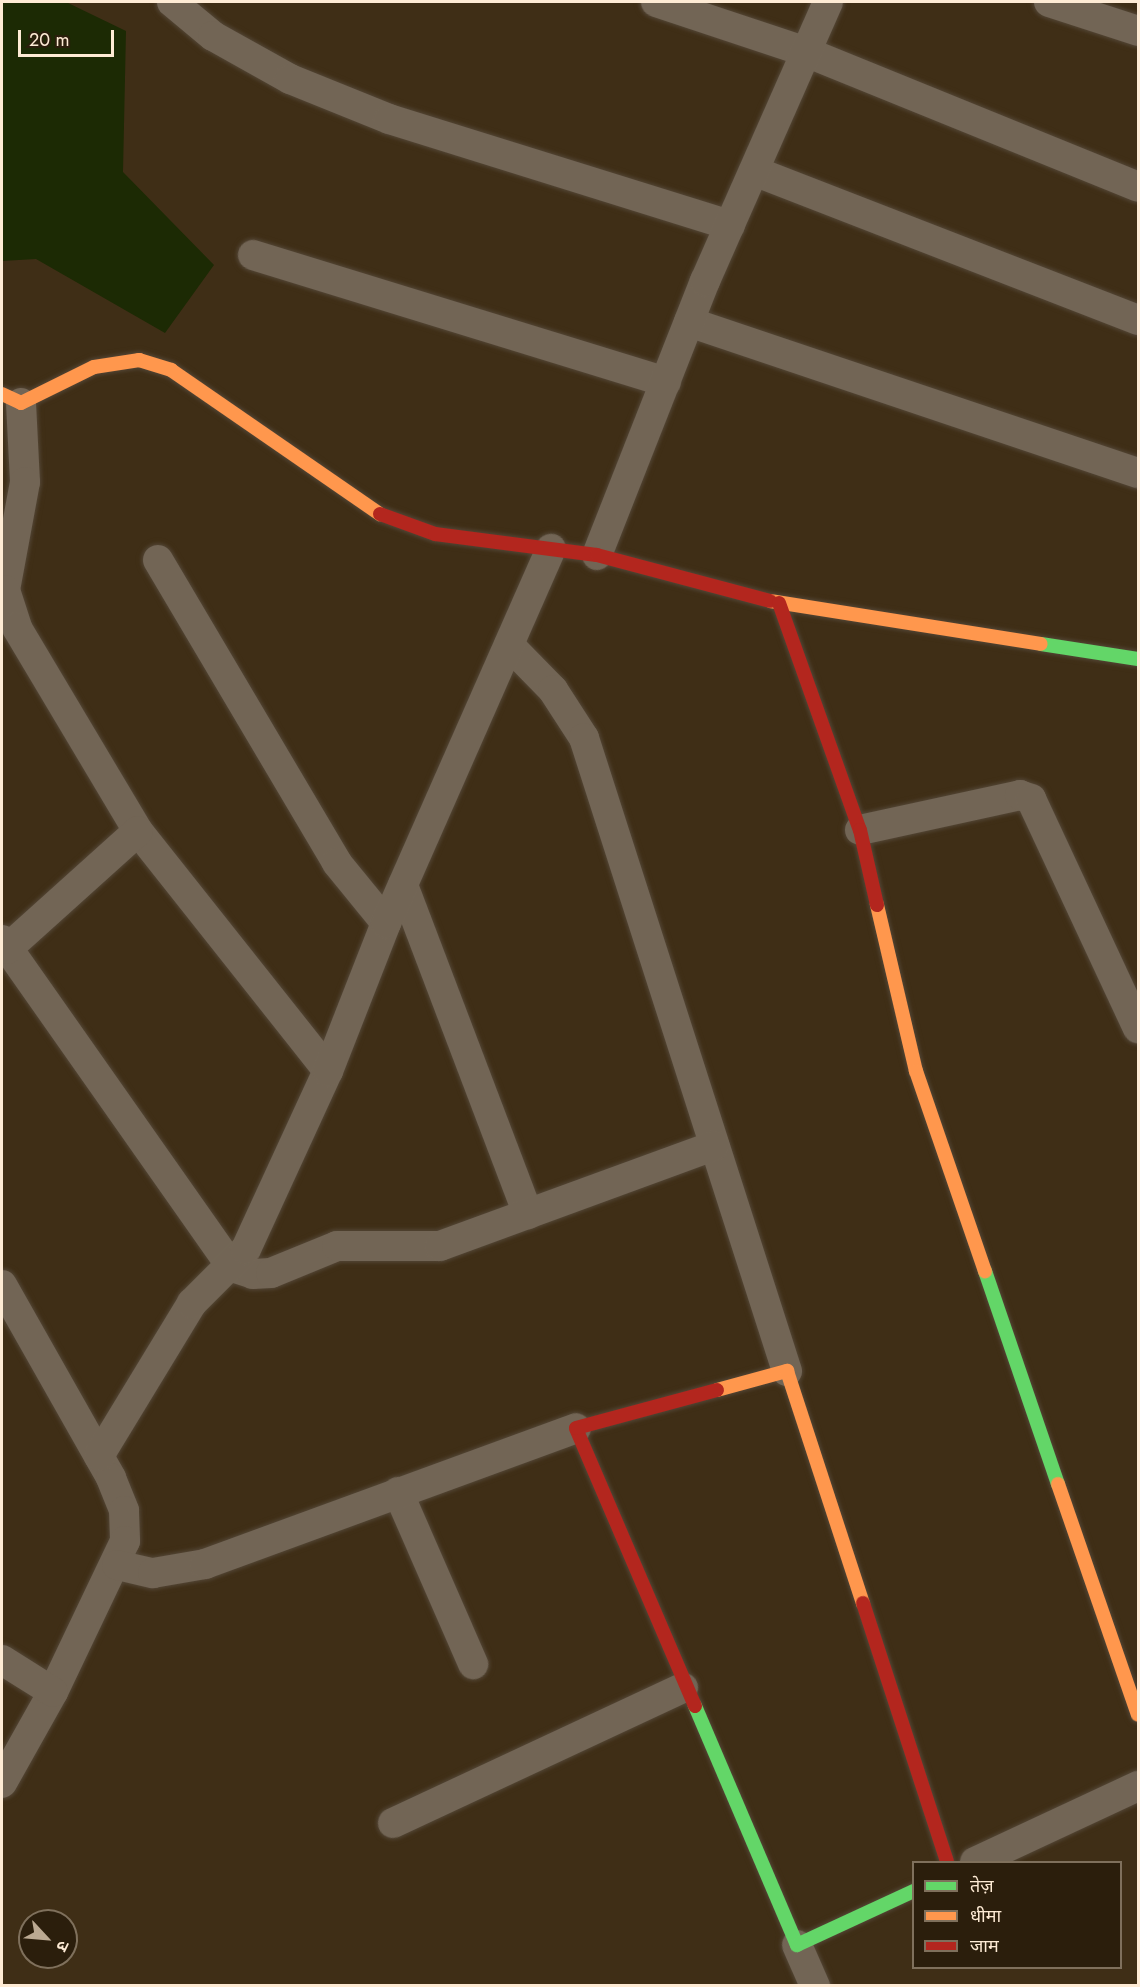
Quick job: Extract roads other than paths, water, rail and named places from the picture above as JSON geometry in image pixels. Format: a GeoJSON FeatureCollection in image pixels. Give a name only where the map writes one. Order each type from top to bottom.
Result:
{"type":"FeatureCollection","features":[{"type":"Feature","properties":{"kind":"street"},"geometry":{"type":"LineString","coordinates":[[172,2],[213,36],[290,79],[388,119],[730,225]]}},
{"type":"Feature","properties":{"kind":"street"},"geometry":{"type":"LineString","coordinates":[[656,2],[806,52],[1138,187]]}},
{"type":"Feature","properties":{"kind":"street"},"geometry":{"type":"LineString","coordinates":[[597,555],[689,322],[828,2]]}},
{"type":"Feature","properties":{"kind":"street"},"geometry":{"type":"LineString","coordinates":[[1049,2],[1138,31]]}},
{"type":"Feature","properties":{"kind":"street"},"geometry":{"type":"LineString","coordinates":[[754,171],[1138,320]]}},
{"type":"Feature","properties":{"kind":"street"},"geometry":{"type":"LineString","coordinates":[[253,255],[666,382]]}},
{"type":"Feature","properties":{"kind":"street"},"geometry":{"type":"LineString","coordinates":[[689,322],[1138,473]]}},
{"type":"Feature","properties":{"kind":"street"},"geometry":{"type":"LineString","coordinates":[[328,1071],[138,831],[17,628],[5,590],[25,482],[11,398],[119,359],[139,360],[171,370],[323,479],[381,514],[435,534],[597,555],[780,603],[1138,659]]}},
{"type":"Feature","properties":{"kind":"street"},"geometry":{"type":"LineString","coordinates":[[99,1456],[192,1303],[232,1267],[328,1071],[386,923],[551,549]]}},
{"type":"Feature","properties":{"kind":"street"},"geometry":{"type":"LineString","coordinates":[[158,560],[337,863],[386,923]]}},
{"type":"Feature","properties":{"kind":"street"},"geometry":{"type":"LineString","coordinates":[[780,603],[860,830],[916,1071],[1138,1715]]}},
{"type":"Feature","properties":{"kind":"street"},"geometry":{"type":"LineString","coordinates":[[509,645],[554,690],[584,738],[946,1861]]}},
{"type":"Feature","properties":{"kind":"street"},"geometry":{"type":"LineString","coordinates":[[860,830],[1020,795],[1031,799],[1138,1028]]}},
{"type":"Feature","properties":{"kind":"street"},"geometry":{"type":"LineString","coordinates":[[138,831],[4,944],[232,1267],[271,1273],[337,1246],[440,1246],[714,1146]]}},
{"type":"Feature","properties":{"kind":"street"},"geometry":{"type":"LineString","coordinates":[[403,885],[528,1214]]}},
{"type":"Feature","properties":{"kind":"street"},"geometry":{"type":"LineString","coordinates":[[2,1285],[99,1456],[124,1511],[125,1541],[117,1565],[53,1692],[2,1783]]}},
{"type":"Feature","properties":{"kind":"street"},"geometry":{"type":"LineString","coordinates":[[117,1565],[175,1573],[576,1428],[787,1371]]}},
{"type":"Feature","properties":{"kind":"street"},"geometry":{"type":"LineString","coordinates":[[576,1428],[683,1688],[815,1986]]}},
{"type":"Feature","properties":{"kind":"street"},"geometry":{"type":"LineString","coordinates":[[398,1492],[473,1664]]}},
{"type":"Feature","properties":{"kind":"street"},"geometry":{"type":"LineString","coordinates":[[2,1660],[53,1692]]}},
{"type":"Feature","properties":{"kind":"street"},"geometry":{"type":"LineString","coordinates":[[393,1823],[683,1688]]}},
{"type":"Feature","properties":{"kind":"street"},"geometry":{"type":"LineString","coordinates":[[979,1861],[1138,1786]]}},
{"type":"Feature","properties":{"kind":"street"},"geometry":{"type":"LineString","coordinates":[[797,1945],[912,1892]]}}]}
